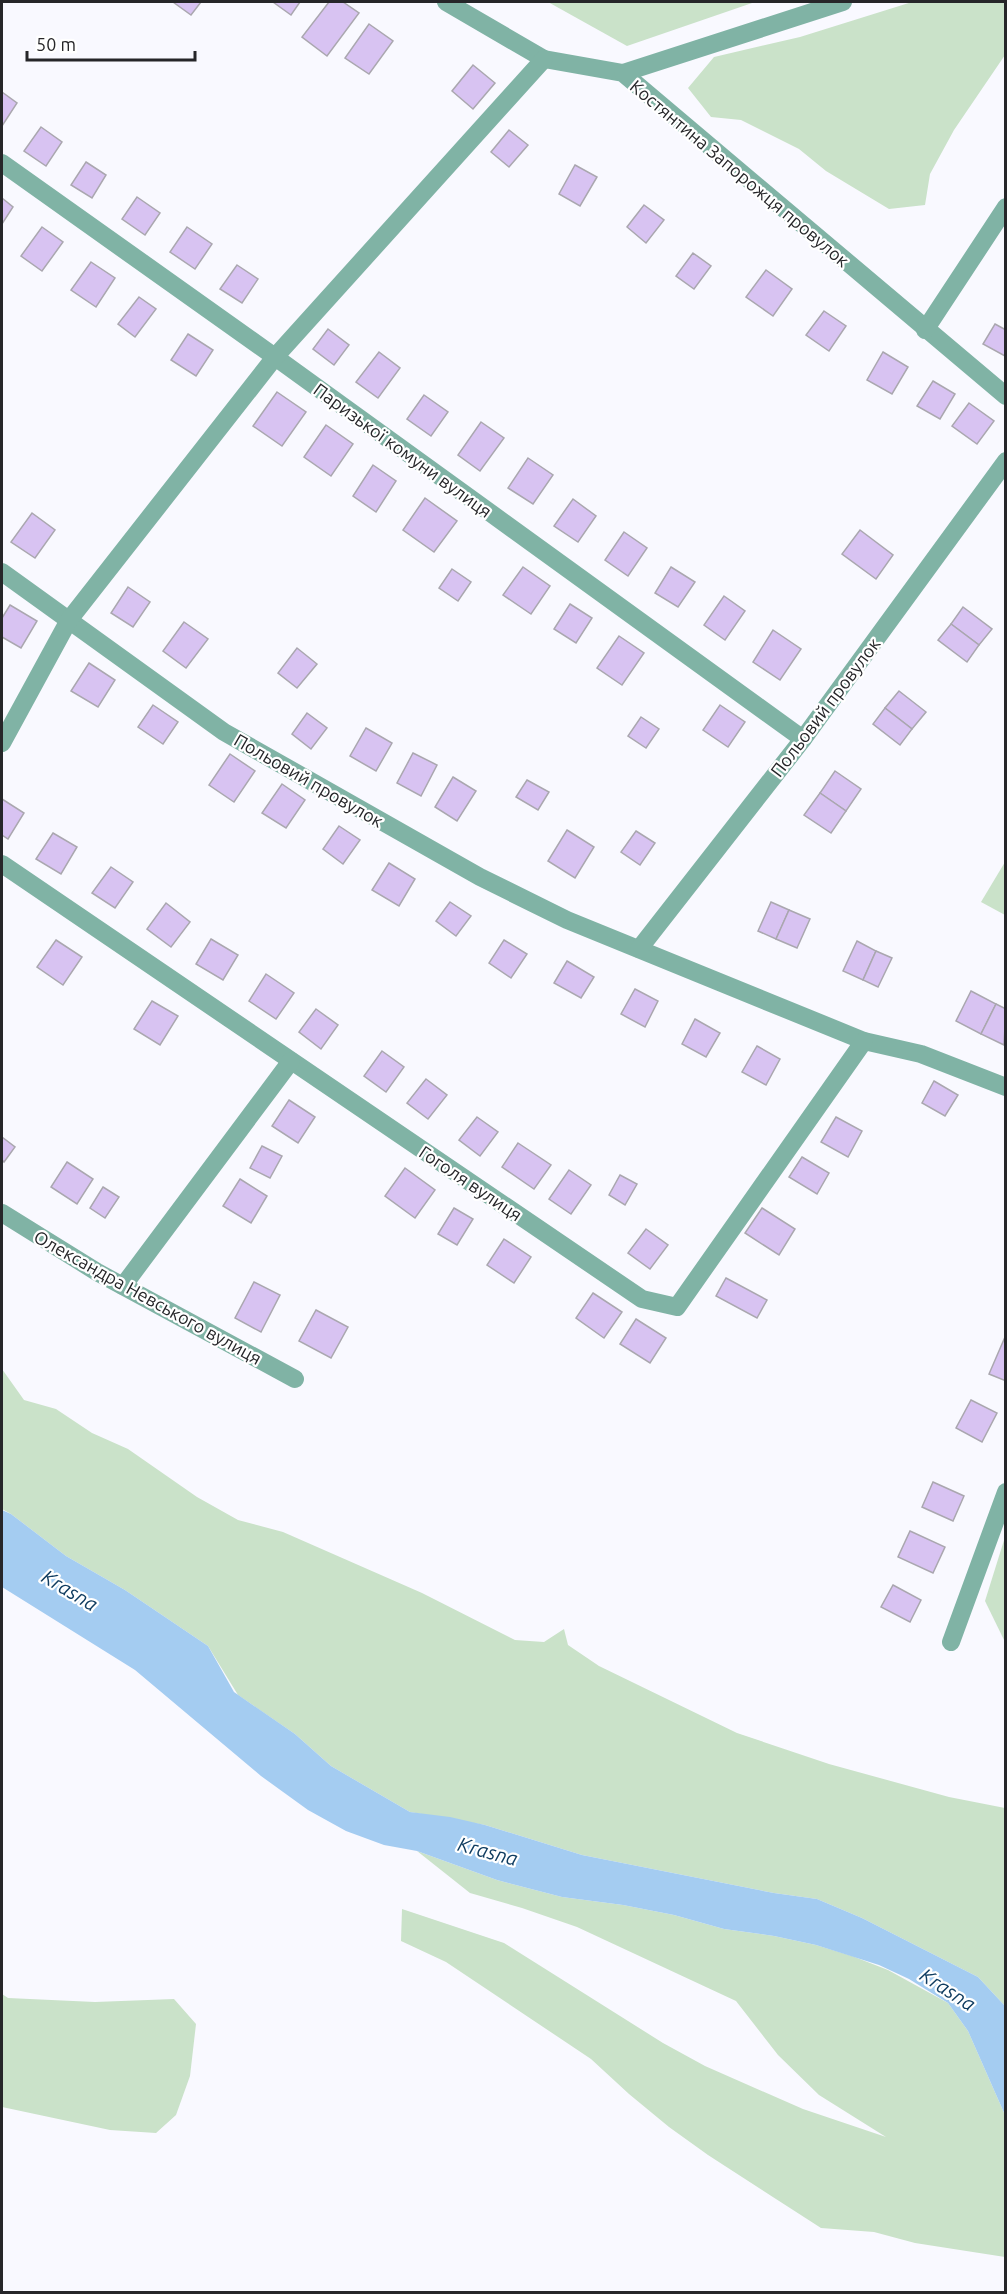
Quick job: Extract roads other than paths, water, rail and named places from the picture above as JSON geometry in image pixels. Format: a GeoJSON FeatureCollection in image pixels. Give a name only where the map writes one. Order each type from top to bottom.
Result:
{"type":"FeatureCollection","features":[{"type":"Feature","properties":{"kind":"street","name":"Костянтина Запорожця провулок"},"geometry":{"type":"LineString","coordinates":[[446,2],[544,60],[622,73],[1005,396]]}},
{"type":"Feature","properties":{"kind":"street"},"geometry":{"type":"LineString","coordinates":[[622,73],[843,2]]}},
{"type":"Feature","properties":{"kind":"street"},"geometry":{"type":"LineString","coordinates":[[2,743],[69,620],[275,357],[544,60]]}},
{"type":"Feature","properties":{"kind":"street","name":"Паризької комуни вулиця"},"geometry":{"type":"LineString","coordinates":[[2,163],[275,357],[803,739]]}},
{"type":"Feature","properties":{"kind":"street"},"geometry":{"type":"LineString","coordinates":[[925,330],[1005,207]]}},
{"type":"Feature","properties":{"kind":"street","name":"Польовий провулок"},"geometry":{"type":"LineString","coordinates":[[639,949],[803,739],[1005,462]]}},
{"type":"Feature","properties":{"kind":"street","name":"Польовий провулок"},"geometry":{"type":"LineString","coordinates":[[2,572],[224,732],[480,877],[567,920],[864,1041],[921,1054],[1005,1087]]}},
{"type":"Feature","properties":{"kind":"street","name":"Гоголя вулиця"},"geometry":{"type":"LineString","coordinates":[[2,864],[642,1299],[677,1307],[864,1041]]}},
{"type":"Feature","properties":{"kind":"street"},"geometry":{"type":"LineString","coordinates":[[123,1286],[291,1061]]}},
{"type":"Feature","properties":{"kind":"street","name":"Олександра Невського вулиця"},"geometry":{"type":"LineString","coordinates":[[2,1213],[123,1286],[296,1379]]}},
{"type":"Feature","properties":{"kind":"street"},"geometry":{"type":"LineString","coordinates":[[951,1642],[1005,1492]]}},
{"type":"Feature","properties":{"kind":"water","name":"Krasna"},"geometry":{"type":"Polygon","coordinates":[[[2,1510],[11,1514],[66,1556],[125,1590],[208,1646],[234,1692],[295,1734],[331,1766],[410,1812],[450,1817],[485,1825],[582,1855],[774,1893],[817,1899],[862,1918],[978,1977],[1005,2006],[1005,2115],[968,2031],[948,2003],[909,1979],[879,1965],[816,1945],[724,1929],[674,1915],[623,1905],[562,1897],[497,1880],[417,1851],[384,1845],[346,1831],[308,1810],[261,1776],[135,1670],[2,1587],[2,1510]]]}}]}
